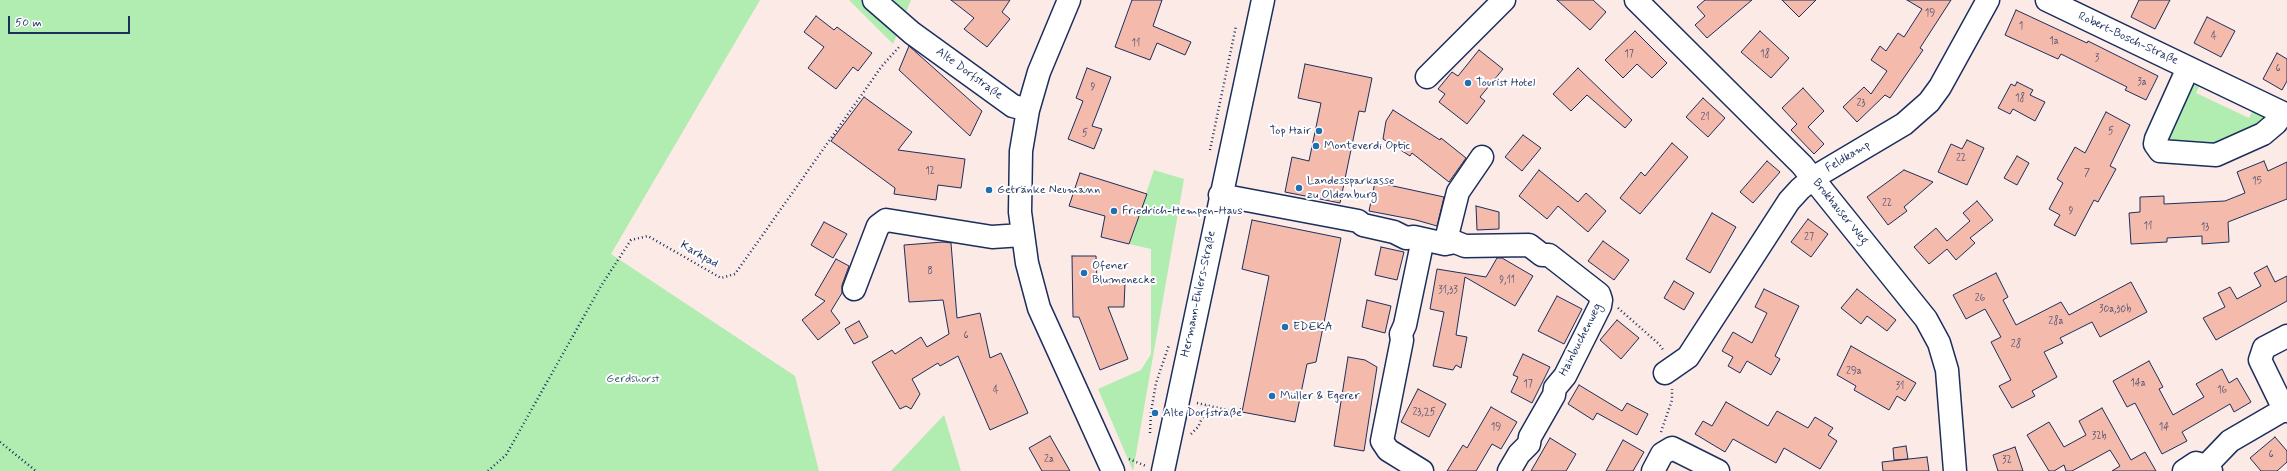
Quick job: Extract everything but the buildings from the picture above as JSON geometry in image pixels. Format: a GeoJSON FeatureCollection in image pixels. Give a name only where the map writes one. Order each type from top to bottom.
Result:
{"type":"FeatureCollection","features":[{"type":"Feature","properties":{"kind":"street","name":"Alte Dorfstraße"},"geometry":{"type":"LineString","coordinates":[[874,0],[912,33],[1013,106],[1028,110]]}},
{"type":"Feature","properties":{"kind":"street"},"geometry":{"type":"LineString","coordinates":[[1069,0],[1039,72],[1028,110],[1024,132],[1020,174],[1022,235],[1027,263],[1039,308],[1113,471]]}},
{"type":"Feature","properties":{"kind":"street","name":"Hermann-Ehlers-Straße"},"geometry":{"type":"LineString","coordinates":[[1163,471],[1220,195],[1263,0]]}},
{"type":"Feature","properties":{"kind":"street"},"geometry":{"type":"LineString","coordinates":[[1427,77],[1504,0]]}},
{"type":"Feature","properties":{"kind":"street","name":"Brokhauser Weg"},"geometry":{"type":"LineString","coordinates":[[1636,0],[1747,109],[1813,178],[1910,298],[1936,336],[1945,361],[1949,379],[1955,471]]}},
{"type":"Feature","properties":{"kind":"street","name":"Feldkamp"},"geometry":{"type":"LineString","coordinates":[[1665,373],[1688,357],[1789,202],[1813,178],[1904,124],[1919,112],[1940,87],[1988,0]]}},
{"type":"Feature","properties":{"kind":"street","name":"Robert-Bosch-Straße"},"geometry":{"type":"LineString","coordinates":[[2047,0],[2285,114],[2263,134],[2216,155],[2160,151],[2155,144],[2156,138],[2188,68]]}},
{"type":"Feature","properties":{"kind":"street"},"geometry":{"type":"LineString","coordinates":[[1445,244],[1458,192],[1482,157]]}},
{"type":"Feature","properties":{"kind":"street","name":"Hainbuchenweg"},"geometry":{"type":"LineString","coordinates":[[1220,195],[1272,203],[1344,220],[1351,219],[1363,225],[1394,232],[1400,236],[1445,244],[1454,242],[1465,246],[1529,245],[1538,253],[1549,255],[1599,294],[1601,300],[1600,306],[1565,376],[1555,388],[1554,395],[1530,437],[1529,444],[1519,454],[1509,471]]}},
{"type":"Feature","properties":{"kind":"street"},"geometry":{"type":"LineString","coordinates":[[854,289],[878,226],[886,220],[992,237],[1022,235]]}},
{"type":"Feature","properties":{"kind":"street"},"geometry":{"type":"LineString","coordinates":[[1422,471],[1388,450],[1382,441],[1402,340],[1401,334],[1405,325],[1423,239]]}},
{"type":"Feature","properties":{"kind":"street"},"geometry":{"type":"LineString","coordinates":[[2184,471],[2196,463],[2208,468],[2230,441],[2286,410],[2260,360],[2264,348],[2287,336]]}},
{"type":"Feature","properties":{"kind":"street"},"geometry":{"type":"LineString","coordinates":[[1653,471],[1662,454],[1669,449],[1682,451],[1718,471]]}},
{"type":"Feature","properties":{"kind":"path","name":"Karkpad"},"geometry":{"type":"LineString","coordinates":[[488,471],[506,455],[601,286],[631,240],[648,236],[721,278],[735,274],[882,66],[912,33]]}},
{"type":"Feature","properties":{"kind":"path"},"geometry":{"type":"LineString","coordinates":[[1601,300],[1609,300],[1662,346],[1665,373],[1673,395],[1660,436],[1669,449]]}},
{"type":"Feature","properties":{"kind":"path"},"geometry":{"type":"LineString","coordinates":[[1200,404],[1231,410],[1243,409]]}},
{"type":"Feature","properties":{"kind":"path"},"geometry":{"type":"LineString","coordinates":[[1186,435],[1195,431],[1208,406]]}},
{"type":"Feature","properties":{"kind":"path"},"geometry":{"type":"LineString","coordinates":[[0,442],[36,471]]}},
{"type":"Feature","properties":{"kind":"green space","name":"Gerdshorst"},"geometry":{"type":"Polygon","coordinates":[[[0,0],[760,0],[611,254],[795,376],[819,471],[0,471],[0,0]]]}},
{"type":"Feature","properties":{"kind":"green space"},"geometry":{"type":"Polygon","coordinates":[[[849,0],[911,0],[893,44],[849,0]]]}},
{"type":"Feature","properties":{"kind":"green space"},"geometry":{"type":"Polygon","coordinates":[[[2191,81],[2202,81],[2196,93],[2249,118],[2255,105],[2263,111],[2264,121],[2260,127],[2213,148],[2168,145],[2166,133],[2191,81]]]}},
{"type":"Feature","properties":{"kind":"green space"},"geometry":{"type":"Polygon","coordinates":[[[1154,170],[1184,179],[1133,471],[1098,389],[1141,370],[1151,354],[1151,249],[1129,244],[1154,170]]]}},
{"type":"Feature","properties":{"kind":"green space"},"geometry":{"type":"Polygon","coordinates":[[[944,415],[961,471],[891,471],[944,415]]]}},
{"type":"Feature","properties":{"kind":"place","name":"Tourist Hotel"},"geometry":{"type":"Point","coordinates":[1468,83]}},
{"type":"Feature","properties":{"kind":"place","name":"Top Hair"},"geometry":{"type":"Point","coordinates":[1319,131]}},
{"type":"Feature","properties":{"kind":"place","name":"Monteverdi Optic"},"geometry":{"type":"Point","coordinates":[1316,146]}},
{"type":"Feature","properties":{"kind":"place","name":"Landessparkasse zu Oldenburg"},"geometry":{"type":"Point","coordinates":[1299,188]}},
{"type":"Feature","properties":{"kind":"place","name":"Getränke Neumann"},"geometry":{"type":"Point","coordinates":[989,190]}},
{"type":"Feature","properties":{"kind":"place","name":"Friedrich-Hempen-Haus"},"geometry":{"type":"Point","coordinates":[1114,211]}},
{"type":"Feature","properties":{"kind":"place","name":"Ofener Blumenecke"},"geometry":{"type":"Point","coordinates":[1084,273]}},
{"type":"Feature","properties":{"kind":"place","name":"EDEKA"},"geometry":{"type":"Point","coordinates":[1285,327]}},
{"type":"Feature","properties":{"kind":"place","name":"Müller & Egerer"},"geometry":{"type":"Point","coordinates":[1272,396]}},
{"type":"Feature","properties":{"kind":"place","name":"Alte Dorfstraße"},"geometry":{"type":"Point","coordinates":[1155,413]}}]}
